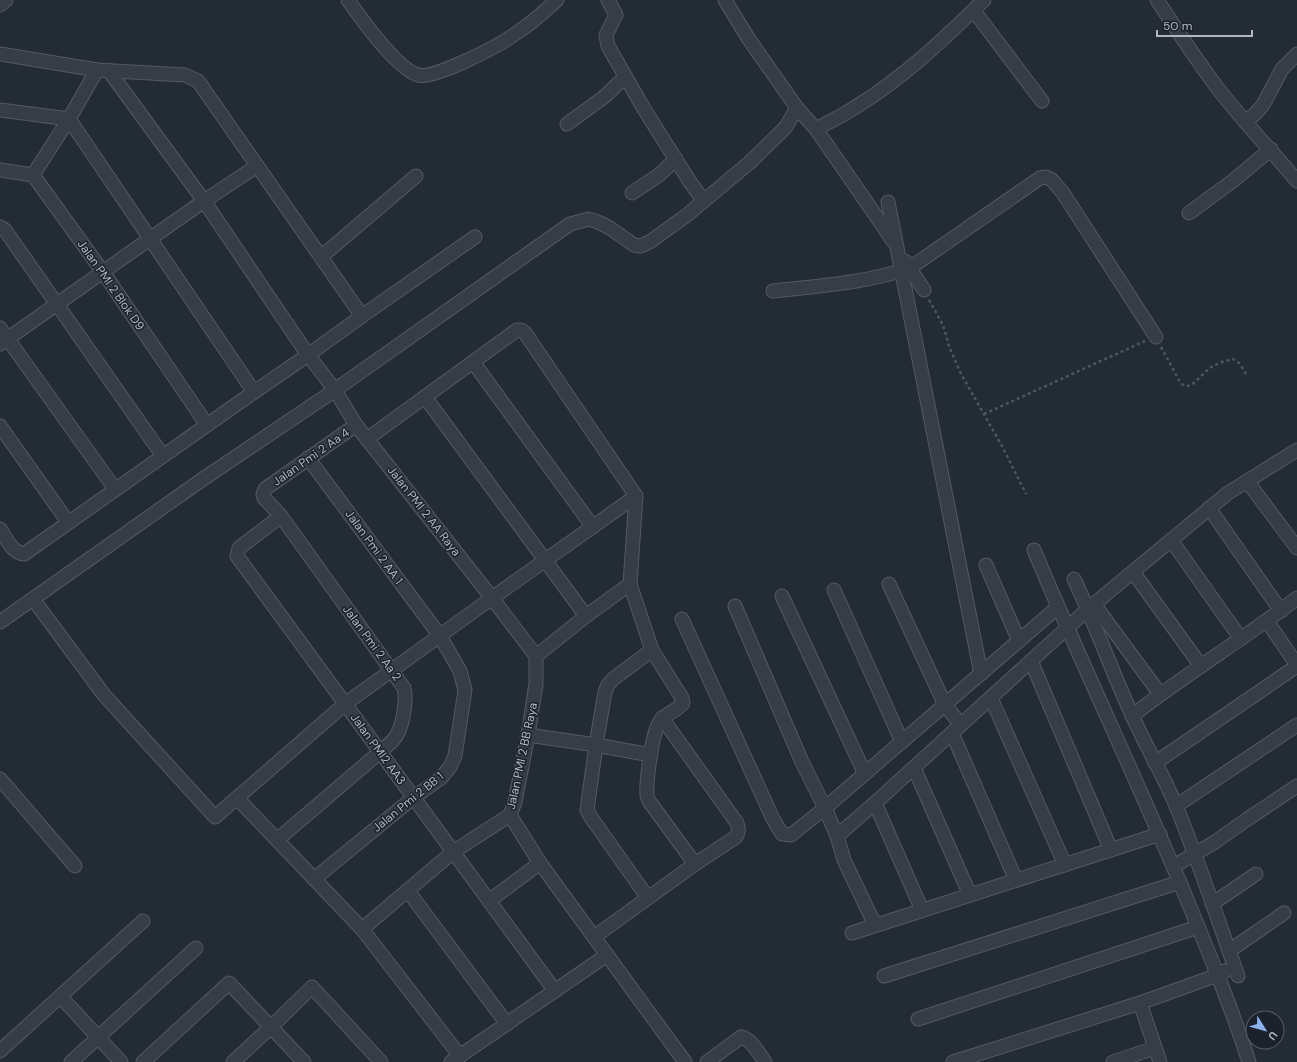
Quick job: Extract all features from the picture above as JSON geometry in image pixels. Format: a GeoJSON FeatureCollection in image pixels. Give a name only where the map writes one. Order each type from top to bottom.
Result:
{"type":"FeatureCollection","features":[{"type":"Feature","properties":{"kind":"street"},"geometry":{"type":"LineString","coordinates":[[0,5],[6,0]]}},
{"type":"Feature","properties":{"kind":"street"},"geometry":{"type":"LineString","coordinates":[[348,0],[394,59],[419,76],[430,75],[488,50],[512,37],[557,0]]}},
{"type":"Feature","properties":{"kind":"street"},"geometry":{"type":"LineString","coordinates":[[608,0],[616,15],[606,35],[608,46],[625,77],[690,182],[703,200]]}},
{"type":"Feature","properties":{"kind":"street"},"geometry":{"type":"LineString","coordinates":[[725,0],[748,38],[797,108],[816,129],[876,216],[924,290]]}},
{"type":"Feature","properties":{"kind":"street"},"geometry":{"type":"LineString","coordinates":[[816,129],[853,109],[880,91],[934,47],[984,0]]}},
{"type":"Feature","properties":{"kind":"street"},"geometry":{"type":"LineString","coordinates":[[1160,1],[1216,86],[1245,122],[1271,149],[1297,181]]}},
{"type":"Feature","properties":{"kind":"street"},"geometry":{"type":"LineString","coordinates":[[974,10],[1042,101]]}},
{"type":"Feature","properties":{"kind":"street"},"geometry":{"type":"LineString","coordinates":[[0,54],[103,71],[185,75],[198,81],[362,316]]}},
{"type":"Feature","properties":{"kind":"street"},"geometry":{"type":"LineString","coordinates":[[1245,122],[1263,105],[1282,69],[1297,54]]}},
{"type":"Feature","properties":{"kind":"street"},"geometry":{"type":"LineString","coordinates":[[0,170],[33,174],[103,71]]}},
{"type":"Feature","properties":{"kind":"street","name":"Jalan PMI 2 AA Raya"},"geometry":{"type":"LineString","coordinates":[[103,71],[204,201],[308,355],[335,390],[367,439],[492,598]]}},
{"type":"Feature","properties":{"kind":"street"},"geometry":{"type":"LineString","coordinates":[[567,124],[604,97],[625,77]]}},
{"type":"Feature","properties":{"kind":"street"},"geometry":{"type":"LineString","coordinates":[[0,622],[203,479],[335,390],[570,224],[589,219],[610,228],[634,245],[641,246],[651,241],[687,215],[703,200],[730,180],[786,128],[797,108]]}},
{"type":"Feature","properties":{"kind":"street"},"geometry":{"type":"LineString","coordinates":[[0,110],[69,119],[254,392]]}},
{"type":"Feature","properties":{"kind":"street"},"geometry":{"type":"LineString","coordinates":[[1189,213],[1234,180],[1271,149]]}},
{"type":"Feature","properties":{"kind":"street"},"geometry":{"type":"LineString","coordinates":[[632,193],[659,175],[676,159]]}},
{"type":"Feature","properties":{"kind":"street"},"geometry":{"type":"LineString","coordinates":[[115,489],[3,337],[57,304],[204,201],[257,166]]}},
{"type":"Feature","properties":{"kind":"street","name":"Jalan PMI 2 Blok D9"},"geometry":{"type":"LineString","coordinates":[[33,174],[103,272],[207,424]]}},
{"type":"Feature","properties":{"kind":"street"},"geometry":{"type":"LineString","coordinates":[[321,257],[416,176]]}},
{"type":"Feature","properties":{"kind":"street"},"geometry":{"type":"LineString","coordinates":[[773,291],[826,286],[893,274],[910,268],[1040,178],[1046,177],[1052,180],[1062,193],[1156,337]]}},
{"type":"Feature","properties":{"kind":"street"},"geometry":{"type":"LineString","coordinates":[[888,202],[981,674]]}},
{"type":"Feature","properties":{"kind":"street"},"geometry":{"type":"LineString","coordinates":[[0,227],[5,230],[163,456]]}},
{"type":"Feature","properties":{"kind":"street"},"geometry":{"type":"LineString","coordinates":[[0,529],[15,551],[19,554],[24,554],[475,237]]}},
{"type":"Feature","properties":{"kind":"street"},"geometry":{"type":"LineString","coordinates":[[367,439],[517,330],[522,330],[525,333],[636,496],[630,584],[652,650],[682,698],[683,703],[662,718],[657,725],[651,755],[647,796],[649,801],[695,864]]}},
{"type":"Feature","properties":{"kind":"street"},"geometry":{"type":"LineString","coordinates":[[473,362],[593,527]]}},
{"type":"Feature","properties":{"kind":"street"},"geometry":{"type":"LineString","coordinates":[[425,396],[586,616]]}},
{"type":"Feature","properties":{"kind":"street","name":"Jalan Pmi 2 Aa 4"},"geometry":{"type":"LineString","coordinates":[[265,489],[356,424]]}},
{"type":"Feature","properties":{"kind":"street"},"geometry":{"type":"LineString","coordinates":[[0,426],[68,522]]}},
{"type":"Feature","properties":{"kind":"street"},"geometry":{"type":"LineString","coordinates":[[837,836],[1091,607],[1171,540],[1228,493],[1295,454]]}},
{"type":"Feature","properties":{"kind":"street","name":"Jalan Pmi 2 AA 1"},"geometry":{"type":"LineString","coordinates":[[308,458],[440,636]]}},
{"type":"Feature","properties":{"kind":"street"},"geometry":{"type":"LineString","coordinates":[[1247,481],[1297,548]]}},
{"type":"Feature","properties":{"kind":"street","name":"Jalan Pmi 2 Aa 2"},"geometry":{"type":"LineString","coordinates":[[265,489],[263,494],[264,498],[281,516],[392,670],[404,688],[406,697],[400,729],[394,739],[277,840]]}},
{"type":"Feature","properties":{"kind":"street"},"geometry":{"type":"LineString","coordinates":[[33,600],[104,695],[215,817],[345,704],[636,496]]}},
{"type":"Feature","properties":{"kind":"street"},"geometry":{"type":"LineString","coordinates":[[1210,508],[1281,611]]}},
{"type":"Feature","properties":{"kind":"street","name":"Jalan PMI2 AA3"},"geometry":{"type":"LineString","coordinates":[[281,516],[239,548],[237,556],[555,991]]}},
{"type":"Feature","properties":{"kind":"street"},"geometry":{"type":"LineString","coordinates":[[1171,540],[1241,639]]}},
{"type":"Feature","properties":{"kind":"street"},"geometry":{"type":"LineString","coordinates":[[1034,550],[1067,629],[1174,866],[1218,975],[1249,1062]]}},
{"type":"Feature","properties":{"kind":"street"},"geometry":{"type":"LineString","coordinates":[[986,565],[1019,641]]}},
{"type":"Feature","properties":{"kind":"street"},"geometry":{"type":"LineString","coordinates":[[1133,572],[1201,666]]}},
{"type":"Feature","properties":{"kind":"street"},"geometry":{"type":"LineString","coordinates":[[1074,579],[1091,607],[1160,694]]}},
{"type":"Feature","properties":{"kind":"street"},"geometry":{"type":"LineString","coordinates":[[492,598],[536,656],[586,616],[630,584]]}},
{"type":"Feature","properties":{"kind":"street"},"geometry":{"type":"LineString","coordinates":[[889,584],[956,729],[1016,880]]}},
{"type":"Feature","properties":{"kind":"street"},"geometry":{"type":"LineString","coordinates":[[834,590],[902,742]]}},
{"type":"Feature","properties":{"kind":"street"},"geometry":{"type":"LineString","coordinates":[[782,596],[865,774]]}},
{"type":"Feature","properties":{"kind":"street"},"geometry":{"type":"LineString","coordinates":[[1132,716],[1160,694],[1267,621],[1297,598]]}},
{"type":"Feature","properties":{"kind":"street"},"geometry":{"type":"LineString","coordinates":[[735,606],[802,762],[825,808],[837,836],[844,860],[875,925]]}},
{"type":"Feature","properties":{"kind":"street"},"geometry":{"type":"LineString","coordinates":[[682,619],[773,819],[782,834],[791,835],[865,774],[1058,607]]}},
{"type":"Feature","properties":{"kind":"street"},"geometry":{"type":"LineString","coordinates":[[953,1062],[1140,1004],[1218,975],[1236,971],[1195,854],[1176,806],[1132,716],[1103,648],[1091,607]]}},
{"type":"Feature","properties":{"kind":"street"},"geometry":{"type":"LineString","coordinates":[[1155,763],[1297,666],[1267,621]]}},
{"type":"Feature","properties":{"kind":"street","name":"Jalan Pmi 2 BB 1"},"geometry":{"type":"LineString","coordinates":[[314,879],[441,778],[450,767],[455,756],[465,690],[460,671],[440,636]]}},
{"type":"Feature","properties":{"kind":"street"},"geometry":{"type":"LineString","coordinates":[[648,898],[587,810],[596,745],[605,692],[608,684],[652,650]]}},
{"type":"Feature","properties":{"kind":"street","name":"Jalan PMI 2 BB Raya"},"geometry":{"type":"LineString","coordinates":[[362,929],[453,852],[510,815],[528,735],[536,684],[536,656]]}},
{"type":"Feature","properties":{"kind":"street"},"geometry":{"type":"LineString","coordinates":[[1031,661],[1111,850]]}},
{"type":"Feature","properties":{"kind":"street"},"geometry":{"type":"LineString","coordinates":[[991,698],[1065,864]]}},
{"type":"Feature","properties":{"kind":"street"},"geometry":{"type":"LineString","coordinates":[[594,937],[695,864],[736,837],[739,833],[737,823],[662,718]]}},
{"type":"Feature","properties":{"kind":"street"},"geometry":{"type":"LineString","coordinates":[[1176,806],[1297,725]]}},
{"type":"Feature","properties":{"kind":"street"},"geometry":{"type":"LineString","coordinates":[[528,735],[651,755]]}},
{"type":"Feature","properties":{"kind":"street"},"geometry":{"type":"LineString","coordinates":[[914,768],[970,895]]}},
{"type":"Feature","properties":{"kind":"street"},"geometry":{"type":"LineString","coordinates":[[0,779],[75,866]]}},
{"type":"Feature","properties":{"kind":"street"},"geometry":{"type":"LineString","coordinates":[[1174,866],[1215,842],[1297,786]]}},
{"type":"Feature","properties":{"kind":"street"},"geometry":{"type":"LineString","coordinates":[[237,798],[362,929],[456,1059],[607,955]]}},
{"type":"Feature","properties":{"kind":"street"},"geometry":{"type":"LineString","coordinates":[[875,803],[922,910]]}},
{"type":"Feature","properties":{"kind":"street"},"geometry":{"type":"LineString","coordinates":[[510,815],[540,863],[685,1062]]}},
{"type":"Feature","properties":{"kind":"street"},"geometry":{"type":"LineString","coordinates":[[852,932],[1160,834]]}},
{"type":"Feature","properties":{"kind":"street"},"geometry":{"type":"LineString","coordinates":[[489,901],[540,863]]}},
{"type":"Feature","properties":{"kind":"street"},"geometry":{"type":"LineString","coordinates":[[1212,904],[1256,874]]}},
{"type":"Feature","properties":{"kind":"street"},"geometry":{"type":"LineString","coordinates":[[884,976],[1180,882]]}},
{"type":"Feature","properties":{"kind":"street"},"geometry":{"type":"LineString","coordinates":[[408,891],[507,1024]]}},
{"type":"Feature","properties":{"kind":"street"},"geometry":{"type":"LineString","coordinates":[[1229,951],[1284,913]]}},
{"type":"Feature","properties":{"kind":"street"},"geometry":{"type":"LineString","coordinates":[[0,1051],[143,921]]}},
{"type":"Feature","properties":{"kind":"street"},"geometry":{"type":"LineString","coordinates":[[918,1019],[1198,927]]}},
{"type":"Feature","properties":{"kind":"street"},"geometry":{"type":"LineString","coordinates":[[71,1062],[196,948]]}},
{"type":"Feature","properties":{"kind":"street"},"geometry":{"type":"LineString","coordinates":[[142,1062],[230,983],[304,1062]]}},
{"type":"Feature","properties":{"kind":"street"},"geometry":{"type":"LineString","coordinates":[[233,1062],[271,1028],[312,987],[381,1062]]}},
{"type":"Feature","properties":{"kind":"street"},"geometry":{"type":"LineString","coordinates":[[61,997],[121,1062]]}},
{"type":"Feature","properties":{"kind":"street"},"geometry":{"type":"LineString","coordinates":[[1140,1004],[1160,1062]]}},
{"type":"Feature","properties":{"kind":"street"},"geometry":{"type":"LineString","coordinates":[[706,1062],[741,1037],[746,1038],[749,1041],[765,1062]]}},
{"type":"Feature","properties":{"kind":"street"},"geometry":{"type":"LineString","coordinates":[[1113,1062],[1155,1048]]}},
{"type":"Feature","properties":{"kind":"path"},"geometry":{"type":"LineString","coordinates":[[924,290],[942,325],[950,349],[961,374],[1026,494]]}},
{"type":"Feature","properties":{"kind":"path"},"geometry":{"type":"LineString","coordinates":[[984,414],[1156,337],[1182,385],[1193,385],[1209,369],[1219,363],[1233,359],[1239,363],[1246,374]]}}]}
